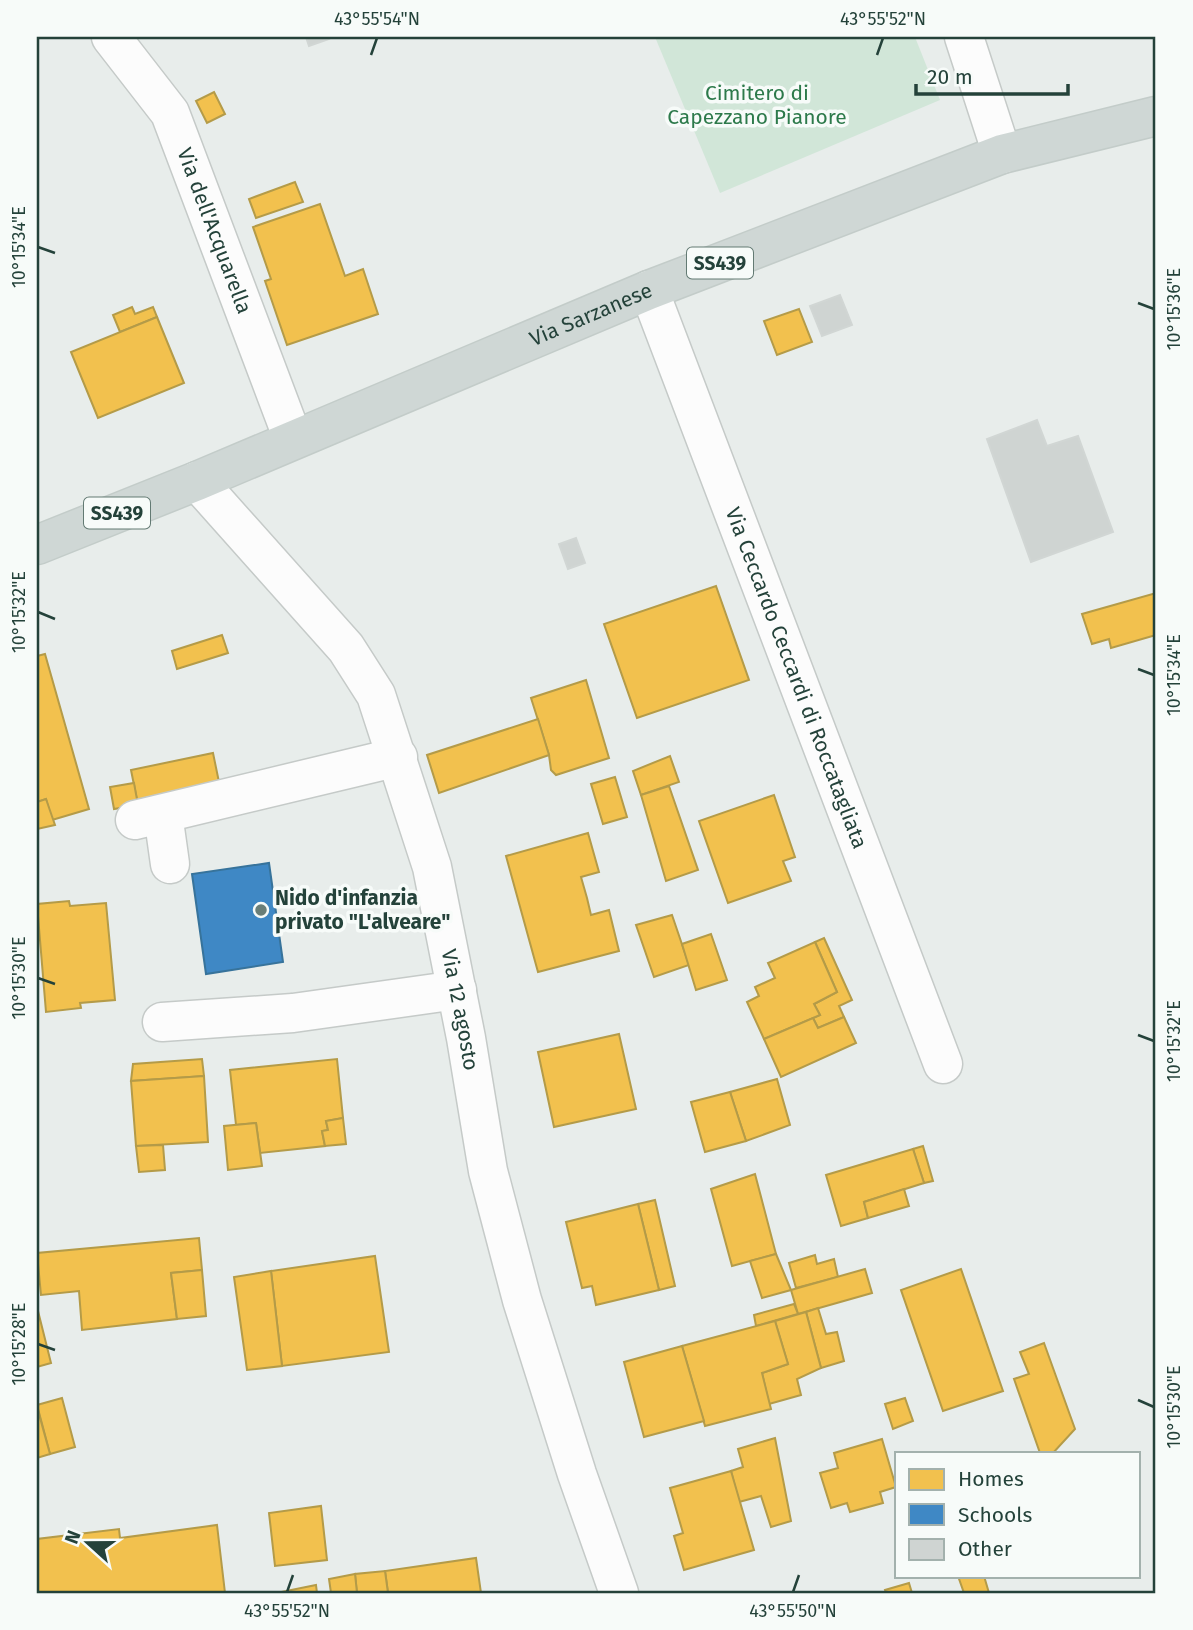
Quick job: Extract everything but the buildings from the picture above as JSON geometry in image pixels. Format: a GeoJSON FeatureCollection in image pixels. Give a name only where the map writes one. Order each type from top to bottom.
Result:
{"type":"FeatureCollection","features":[{"type":"Feature","properties":{"kind":"main road","name":"Via Sarzanese"},"geometry":{"type":"LineString","coordinates":[[37,545],[197,481],[649,290],[1002,155],[1156,116]]}},
{"type":"Feature","properties":{"kind":"street","name":"Via dell'Acquarella"},"geometry":{"type":"LineString","coordinates":[[111,37],[170,113],[293,439]]}},
{"type":"Feature","properties":{"kind":"street"},"geometry":{"type":"LineString","coordinates":[[964,37],[1002,155]]}},
{"type":"Feature","properties":{"kind":"street","name":"Via Ceccardo Ceccardi di Roccatagliata"},"geometry":{"type":"LineString","coordinates":[[649,290],[943,1064]]}},
{"type":"Feature","properties":{"kind":"street","name":"Via 12 agosto"},"geometry":{"type":"LineString","coordinates":[[197,481],[346,648],[376,695],[432,867],[457,990],[488,1171],[522,1300],[577,1474],[620,1593]]}},
{"type":"Feature","properties":{"kind":"street"},"geometry":{"type":"LineString","coordinates":[[170,864],[149,817],[398,757]]}},
{"type":"Feature","properties":{"kind":"street"},"geometry":{"type":"LineString","coordinates":[[162,1023],[293,1013],[457,990]]}},
{"type":"Feature","properties":{"kind":"green space","name":"Cimitero di Capezzano Pianore"},"geometry":{"type":"Polygon","coordinates":[[[655,37],[915,37],[940,100],[720,193],[655,37]]]}},
{"type":"Feature","properties":{"kind":"place","name":"Nido d'infanzia privato \"L'alveare\""},"geometry":{"type":"Point","coordinates":[261,910]}}]}
